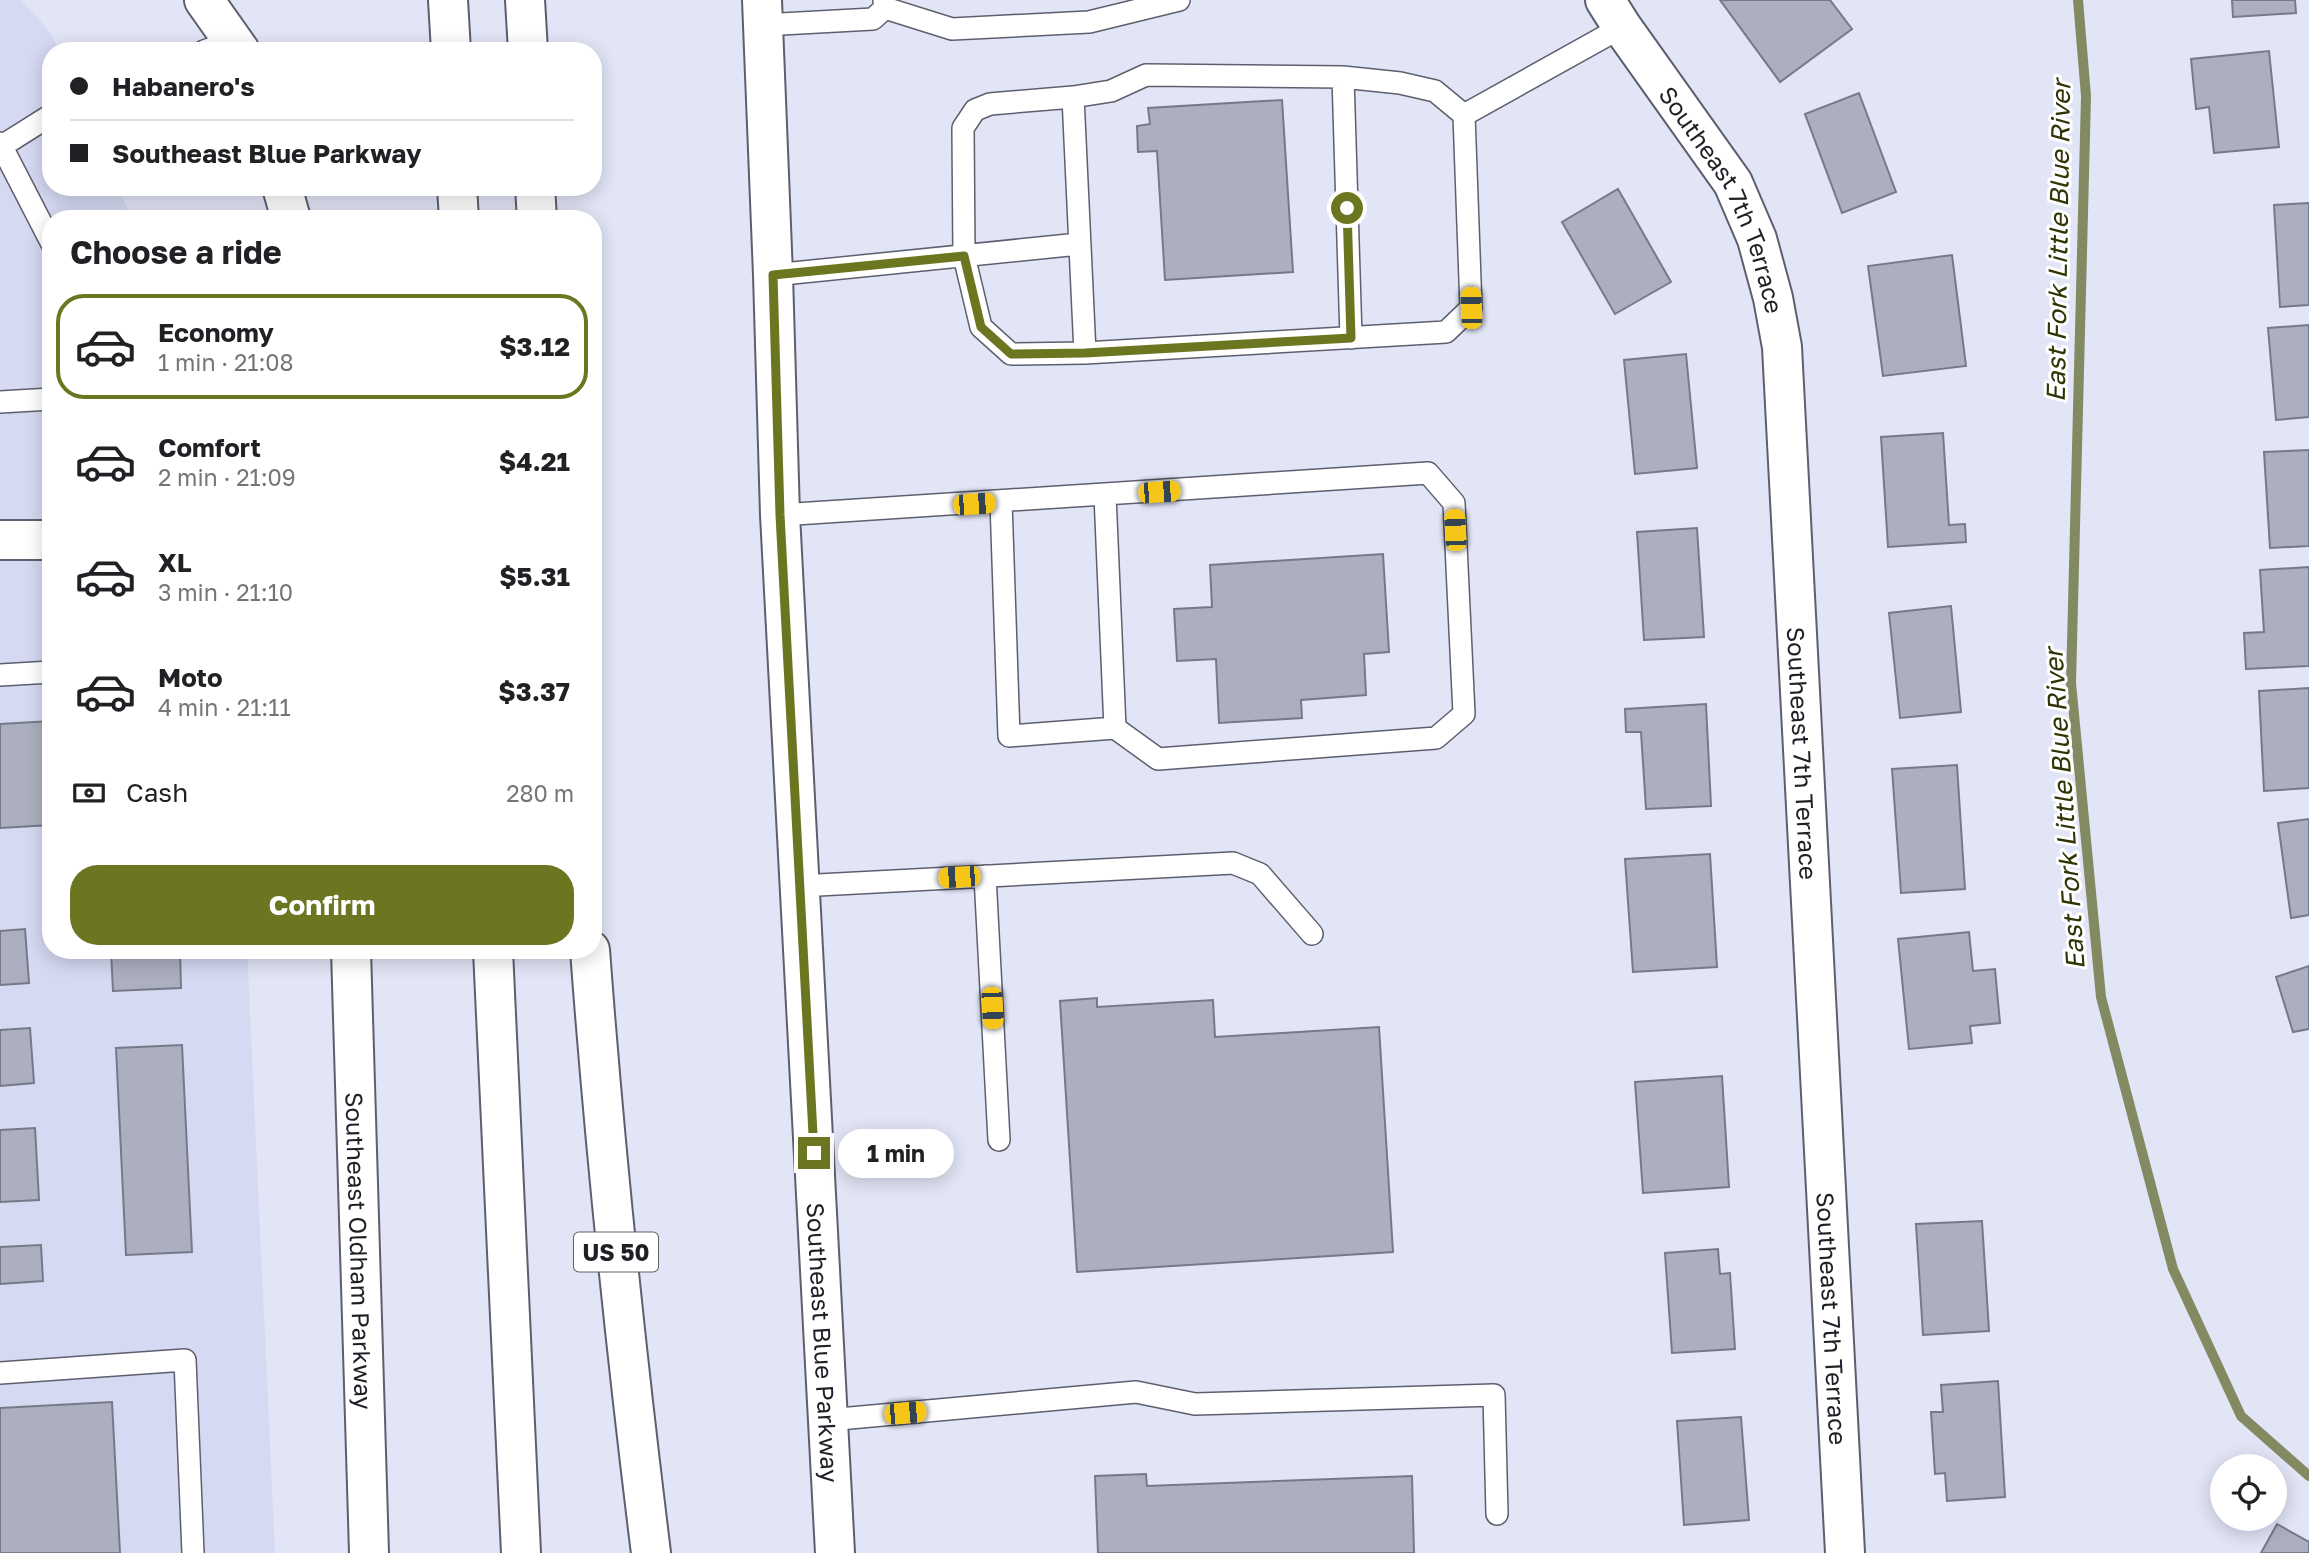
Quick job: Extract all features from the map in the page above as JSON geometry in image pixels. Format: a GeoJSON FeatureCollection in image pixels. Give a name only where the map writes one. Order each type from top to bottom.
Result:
{"type":"FeatureCollection","features":[{"type":"Feature","properties":{"kind":"main road"},"geometry":{"type":"LineString","coordinates":[[204,0],[223,42]]}},
{"type":"Feature","properties":{"kind":"main road"},"geometry":{"type":"LineString","coordinates":[[449,0],[451,42]]}},
{"type":"Feature","properties":{"kind":"main road"},"geometry":{"type":"LineString","coordinates":[[525,0],[527,42]]}},
{"type":"Feature","properties":{"kind":"main road","name":"Southeast Blue Parkway"},"geometry":{"type":"LineString","coordinates":[[762,12],[780,515],[835,1553]]}},
{"type":"Feature","properties":{"kind":"main road","name":"Southeast 7th Terrace"},"geometry":{"type":"LineString","coordinates":[[1613,13],[1733,183],[1757,239],[1773,298],[1782,348],[1844,1553]]}},
{"type":"Feature","properties":{"kind":"main road"},"geometry":{"type":"LineString","coordinates":[[0,540],[42,540]]}},
{"type":"Feature","properties":{"kind":"main road","name":"Southeast Oldham Parkway"},"geometry":{"type":"LineString","coordinates":[[351,959],[369,1553]]}},
{"type":"Feature","properties":{"kind":"main road"},"geometry":{"type":"LineString","coordinates":[[493,959],[521,1553]]}},
{"type":"Feature","properties":{"kind":"main road","name":"US 50"},"geometry":{"type":"LineString","coordinates":[[591,959],[602,1109],[651,1553]]}},
{"type":"Feature","properties":{"kind":"lane"},"geometry":{"type":"LineString","coordinates":[[762,12],[873,19],[885,4],[952,29],[1089,22],[1178,0]]}},
{"type":"Feature","properties":{"kind":"lane"},"geometry":{"type":"LineString","coordinates":[[1464,115],[1613,13]]}},
{"type":"Feature","properties":{"kind":"lane"},"geometry":{"type":"LineString","coordinates":[[1146,75],[1343,77],[1435,90],[1464,115],[1471,308],[1447,332],[1085,353],[1011,354],[981,327],[964,256],[963,128],[975,110],[990,104],[1111,91],[1146,75]]}},
{"type":"Feature","properties":{"kind":"lane"},"geometry":{"type":"LineString","coordinates":[[1343,77],[1351,338]]}},
{"type":"Feature","properties":{"kind":"lane"},"geometry":{"type":"LineString","coordinates":[[1073,97],[1085,353]]}},
{"type":"Feature","properties":{"kind":"lane"},"geometry":{"type":"LineString","coordinates":[[42,120],[1,144],[42,224]]}},
{"type":"Feature","properties":{"kind":"lane"},"geometry":{"type":"LineString","coordinates":[[773,275],[1079,244]]}},
{"type":"Feature","properties":{"kind":"lane"},"geometry":{"type":"LineString","coordinates":[[0,402],[42,400]]}},
{"type":"Feature","properties":{"kind":"lane"},"geometry":{"type":"LineString","coordinates":[[780,515],[1429,473],[1454,503],[1464,714],[1436,738],[1158,759],[1115,728],[1009,736],[1001,502]]}},
{"type":"Feature","properties":{"kind":"lane"},"geometry":{"type":"LineString","coordinates":[[1105,495],[1115,728]]}},
{"type":"Feature","properties":{"kind":"lane"},"geometry":{"type":"LineString","coordinates":[[0,675],[42,673]]}},
{"type":"Feature","properties":{"kind":"lane"},"geometry":{"type":"LineString","coordinates":[[799,886],[1233,863],[1260,874],[1312,933]]}},
{"type":"Feature","properties":{"kind":"lane"},"geometry":{"type":"LineString","coordinates":[[985,876],[999,1140]]}},
{"type":"Feature","properties":{"kind":"lane"},"geometry":{"type":"LineString","coordinates":[[0,1373],[185,1360],[193,1553]]}},
{"type":"Feature","properties":{"kind":"lane"},"geometry":{"type":"LineString","coordinates":[[828,1420],[1136,1391],[1195,1404],[1494,1395],[1497,1514]]}},
{"type":"Feature","properties":{"kind":"shaded area"},"geometry":{"type":"Polygon","coordinates":[[[0,0],[21,0],[51,33],[55,42],[42,42],[42,196],[122,196],[128,210],[42,210],[42,959],[247,959],[275,1553],[0,1553],[0,0]]]}},
{"type":"Feature","properties":{"kind":"building"},"geometry":{"type":"Polygon","coordinates":[[[1720,0],[1830,0],[1852,29],[1780,82],[1720,0]]]}},
{"type":"Feature","properties":{"kind":"building"},"geometry":{"type":"Polygon","coordinates":[[[2232,0],[2295,0],[2296,13],[2233,17],[2232,0]]]}},
{"type":"Feature","properties":{"kind":"building"},"geometry":{"type":"Polygon","coordinates":[[[2269,51],[2279,147],[2214,153],[2209,107],[2196,109],[2191,59],[2269,51]]]}},
{"type":"Feature","properties":{"kind":"building"},"geometry":{"type":"Polygon","coordinates":[[[1859,93],[1896,192],[1842,213],[1805,114],[1859,93]]]}},
{"type":"Feature","properties":{"kind":"building"},"geometry":{"type":"Polygon","coordinates":[[[1282,100],[1293,272],[1165,280],[1157,151],[1138,152],[1137,126],[1150,124],[1148,108],[1282,100]]]}},
{"type":"Feature","properties":{"kind":"building"},"geometry":{"type":"Polygon","coordinates":[[[1618,189],[1671,282],[1615,314],[1562,222],[1618,189]]]}},
{"type":"Feature","properties":{"kind":"building"},"geometry":{"type":"Polygon","coordinates":[[[2309,203],[2309,305],[2280,307],[2274,205],[2309,203]]]}},
{"type":"Feature","properties":{"kind":"building"},"geometry":{"type":"Polygon","coordinates":[[[1952,255],[1966,366],[1883,376],[1868,266],[1952,255]]]}},
{"type":"Feature","properties":{"kind":"building"},"geometry":{"type":"Polygon","coordinates":[[[2309,325],[2309,417],[2276,420],[2268,328],[2309,325]]]}},
{"type":"Feature","properties":{"kind":"building"},"geometry":{"type":"Polygon","coordinates":[[[1686,354],[1697,468],[1635,474],[1624,360],[1686,354]]]}},
{"type":"Feature","properties":{"kind":"building"},"geometry":{"type":"Polygon","coordinates":[[[1943,433],[1949,525],[1965,524],[1966,542],[1888,547],[1881,437],[1943,433]]]}},
{"type":"Feature","properties":{"kind":"building"},"geometry":{"type":"Polygon","coordinates":[[[2309,450],[2309,546],[2270,548],[2264,452],[2309,450]]]}},
{"type":"Feature","properties":{"kind":"building"},"geometry":{"type":"Polygon","coordinates":[[[1697,528],[1704,637],[1644,640],[1637,532],[1697,528]]]}},
{"type":"Feature","properties":{"kind":"building"},"geometry":{"type":"Polygon","coordinates":[[[1383,554],[1389,652],[1364,654],[1366,695],[1301,700],[1302,718],[1219,723],[1216,659],[1177,661],[1174,609],[1212,607],[1210,565],[1383,554]]]}},
{"type":"Feature","properties":{"kind":"building"},"geometry":{"type":"Polygon","coordinates":[[[2309,567],[2309,666],[2246,669],[2244,633],[2264,632],[2260,570],[2309,567]]]}},
{"type":"Feature","properties":{"kind":"building"},"geometry":{"type":"Polygon","coordinates":[[[1951,606],[1961,712],[1900,718],[1889,613],[1951,606]]]}},
{"type":"Feature","properties":{"kind":"building"},"geometry":{"type":"Polygon","coordinates":[[[2309,688],[2309,788],[2264,791],[2259,691],[2309,688]]]}},
{"type":"Feature","properties":{"kind":"building"},"geometry":{"type":"Polygon","coordinates":[[[1706,704],[1711,806],[1646,809],[1641,732],[1626,732],[1625,709],[1706,704]]]}},
{"type":"Feature","properties":{"kind":"building"},"geometry":{"type":"Polygon","coordinates":[[[42,722],[42,826],[0,828],[0,724],[42,722]]]}},
{"type":"Feature","properties":{"kind":"building"},"geometry":{"type":"Polygon","coordinates":[[[1957,765],[1965,889],[1901,893],[1892,769],[1957,765]]]}},
{"type":"Feature","properties":{"kind":"building"},"geometry":{"type":"Polygon","coordinates":[[[2309,819],[2309,915],[2291,918],[2278,823],[2309,819]]]}},
{"type":"Feature","properties":{"kind":"building"},"geometry":{"type":"Polygon","coordinates":[[[1710,854],[1717,967],[1633,972],[1625,859],[1710,854]]]}},
{"type":"Feature","properties":{"kind":"building"},"geometry":{"type":"Polygon","coordinates":[[[25,929],[29,983],[0,985],[0,931],[25,929]]]}},
{"type":"Feature","properties":{"kind":"building"},"geometry":{"type":"Polygon","coordinates":[[[1969,932],[1973,971],[1995,969],[2000,1023],[1970,1026],[1972,1043],[1909,1049],[1898,939],[1969,932]]]}},
{"type":"Feature","properties":{"kind":"building"},"geometry":{"type":"Polygon","coordinates":[[[111,959],[180,959],[181,988],[113,991],[111,959]]]}},
{"type":"Feature","properties":{"kind":"building"},"geometry":{"type":"Polygon","coordinates":[[[2309,966],[2309,1029],[2293,1032],[2276,977],[2309,966]]]}},
{"type":"Feature","properties":{"kind":"building"},"geometry":{"type":"Polygon","coordinates":[[[1097,998],[1097,1007],[1213,1000],[1215,1037],[1379,1027],[1393,1252],[1077,1272],[1060,1001],[1097,998]]]}},
{"type":"Feature","properties":{"kind":"building"},"geometry":{"type":"Polygon","coordinates":[[[30,1028],[34,1083],[0,1086],[0,1030],[30,1028]]]}},
{"type":"Feature","properties":{"kind":"building"},"geometry":{"type":"Polygon","coordinates":[[[182,1045],[192,1252],[126,1255],[116,1048],[182,1045]]]}},
{"type":"Feature","properties":{"kind":"building"},"geometry":{"type":"Polygon","coordinates":[[[1722,1076],[1729,1187],[1643,1193],[1635,1082],[1722,1076]]]}},
{"type":"Feature","properties":{"kind":"building"},"geometry":{"type":"Polygon","coordinates":[[[35,1128],[39,1200],[0,1202],[0,1130],[35,1128]]]}},
{"type":"Feature","properties":{"kind":"building"},"geometry":{"type":"Polygon","coordinates":[[[1982,1221],[1989,1331],[1923,1335],[1916,1224],[1982,1221]]]}},
{"type":"Feature","properties":{"kind":"building"},"geometry":{"type":"Polygon","coordinates":[[[41,1245],[43,1281],[0,1284],[0,1247],[41,1245]]]}},
{"type":"Feature","properties":{"kind":"building"},"geometry":{"type":"Polygon","coordinates":[[[1718,1249],[1720,1274],[1730,1273],[1735,1349],[1672,1353],[1665,1253],[1718,1249]]]}},
{"type":"Feature","properties":{"kind":"building"},"geometry":{"type":"Polygon","coordinates":[[[1998,1381],[2005,1497],[1947,1501],[1945,1473],[1935,1474],[1931,1412],[1943,1412],[1941,1385],[1998,1381]]]}},
{"type":"Feature","properties":{"kind":"building"},"geometry":{"type":"Polygon","coordinates":[[[112,1402],[120,1553],[0,1553],[0,1408],[112,1402]]]}},
{"type":"Feature","properties":{"kind":"building"},"geometry":{"type":"Polygon","coordinates":[[[1741,1417],[1749,1520],[1684,1525],[1677,1421],[1741,1417]]]}},
{"type":"Feature","properties":{"kind":"building"},"geometry":{"type":"Polygon","coordinates":[[[1146,1474],[1147,1486],[1412,1476],[1414,1553],[1098,1553],[1095,1476],[1146,1474]]]}},
{"type":"Feature","properties":{"kind":"building"},"geometry":{"type":"Polygon","coordinates":[[[2287,1530],[2309,1542],[2309,1553],[2261,1553],[2273,1531],[2287,1530]]]}},
{"type":"Feature","properties":{"kind":"waterway","name":"East Fork Little Blue River"},"geometry":{"type":"LineString","coordinates":[[2078,0],[2086,96],[2071,683],[2101,997],[2173,1269],[2241,1416],[2309,1476]]}},
{"type":"Feature","properties":{"kind":"route"},"geometry":{"type":"LineString","coordinates":[[814,1153],[780,515],[773,275],[964,256],[981,327],[1011,354],[1085,353],[1351,338],[1347,208]]}}]}
